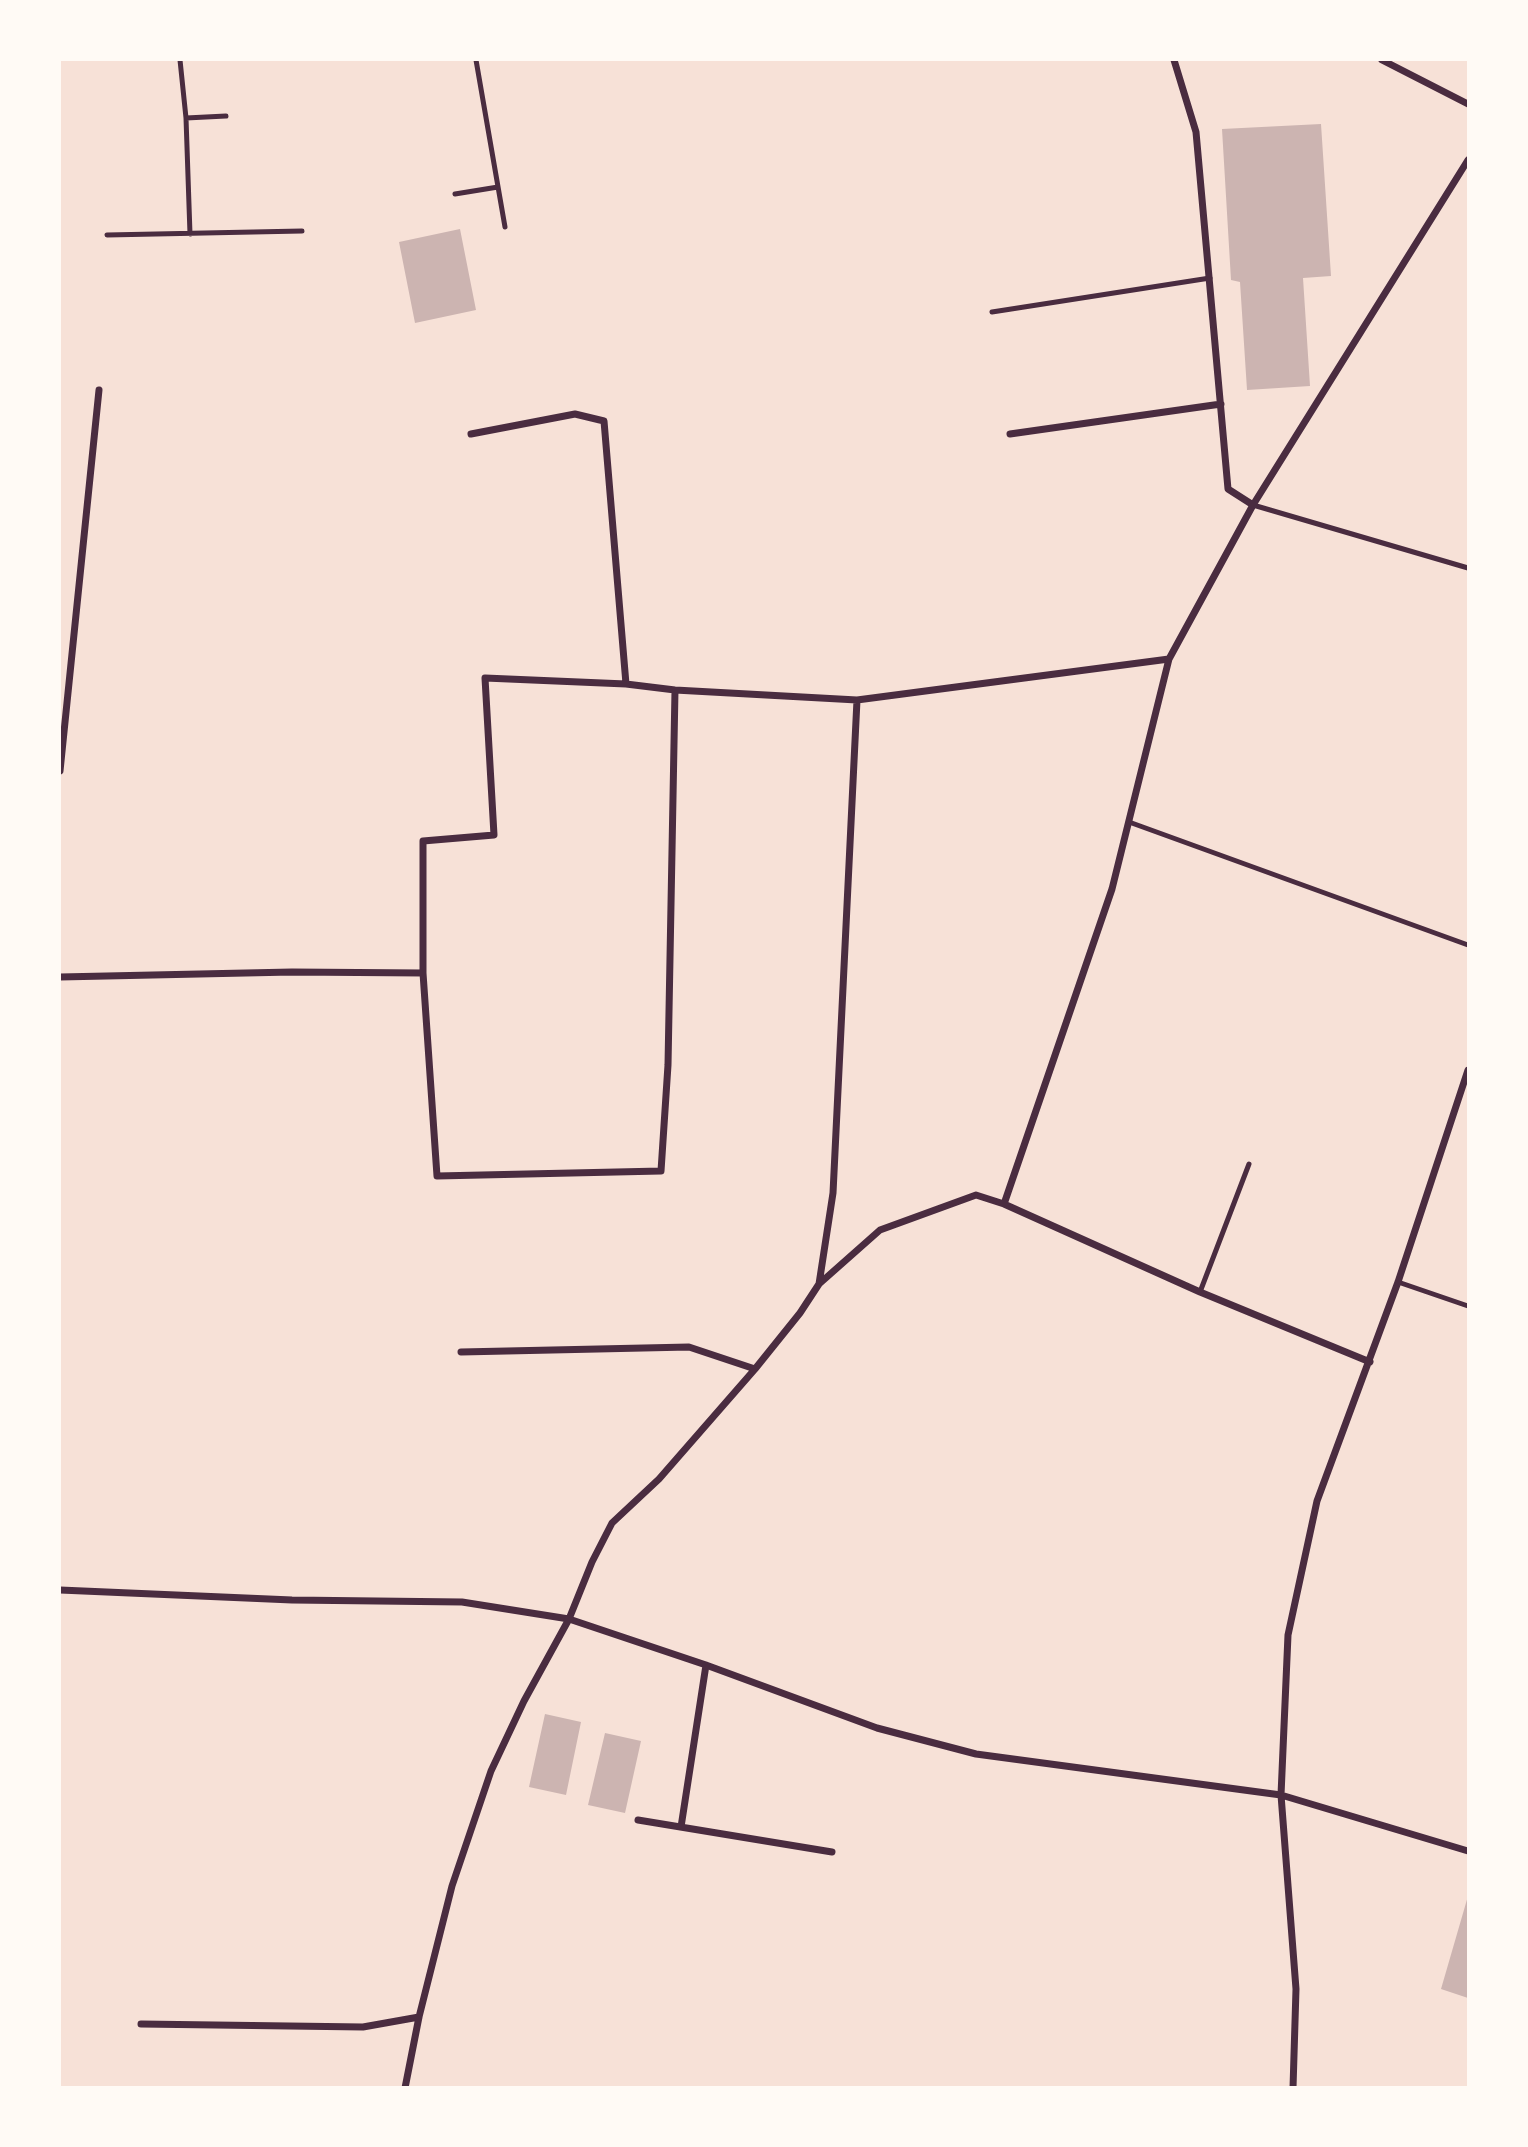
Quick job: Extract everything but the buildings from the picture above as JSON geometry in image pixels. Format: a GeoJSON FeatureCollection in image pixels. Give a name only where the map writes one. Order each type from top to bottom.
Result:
{"type":"FeatureCollection","features":[{"type":"Feature","properties":{"kind":"street"},"geometry":{"type":"LineString","coordinates":[[1174,60],[1196,132],[1228,489],[1253,505]]}},
{"type":"Feature","properties":{"kind":"street"},"geometry":{"type":"LineString","coordinates":[[1382,60],[1468,104]]}},
{"type":"Feature","properties":{"kind":"street"},"geometry":{"type":"LineString","coordinates":[[1004,1204],[1112,889],[1169,659],[1253,505],[1468,160]]}},
{"type":"Feature","properties":{"kind":"street"},"geometry":{"type":"LineString","coordinates":[[60,771],[99,390]]}},
{"type":"Feature","properties":{"kind":"street"},"geometry":{"type":"LineString","coordinates":[[1010,434],[1221,404]]}},
{"type":"Feature","properties":{"kind":"street"},"geometry":{"type":"LineString","coordinates":[[471,434],[575,414],[604,421],[626,684]]}},
{"type":"Feature","properties":{"kind":"street"},"geometry":{"type":"LineString","coordinates":[[675,690],[668,1065],[661,1171],[437,1176],[423,973],[423,841],[494,835],[485,678],[626,684],[675,690],[857,700],[1169,659]]}},
{"type":"Feature","properties":{"kind":"street"},"geometry":{"type":"LineString","coordinates":[[819,1284],[833,1193],[857,700]]}},
{"type":"Feature","properties":{"kind":"street"},"geometry":{"type":"LineString","coordinates":[[60,977],[292,972],[423,973]]}},
{"type":"Feature","properties":{"kind":"street"},"geometry":{"type":"LineString","coordinates":[[1293,2088],[1296,1989],[1281,1795],[1288,1635],[1317,1501],[1370,1362],[1468,1070]]}},
{"type":"Feature","properties":{"kind":"street"},"geometry":{"type":"LineString","coordinates":[[405,2088],[419,2017],[452,1886],[491,1771],[524,1701],[569,1619],[592,1562],[612,1523],[659,1479],[755,1368],[800,1313],[819,1284],[880,1230],[976,1195],[1004,1204],[1200,1292],[1370,1362]]}},
{"type":"Feature","properties":{"kind":"street"},"geometry":{"type":"LineString","coordinates":[[461,1352],[689,1347],[755,1368]]}},
{"type":"Feature","properties":{"kind":"street"},"geometry":{"type":"LineString","coordinates":[[60,1590],[292,1600],[462,1602],[569,1619],[706,1665],[877,1728],[976,1754],[1281,1795],[1468,1851]]}},
{"type":"Feature","properties":{"kind":"street"},"geometry":{"type":"LineString","coordinates":[[681,1827],[706,1665]]}},
{"type":"Feature","properties":{"kind":"street"},"geometry":{"type":"LineString","coordinates":[[638,1821],[832,1852]]}},
{"type":"Feature","properties":{"kind":"street"},"geometry":{"type":"LineString","coordinates":[[141,2024],[363,2027],[419,2017]]}},
{"type":"Feature","properties":{"kind":"lane"},"geometry":{"type":"LineString","coordinates":[[180,60],[186,118],[190,234]]}},
{"type":"Feature","properties":{"kind":"lane"},"geometry":{"type":"LineString","coordinates":[[476,60],[505,227]]}},
{"type":"Feature","properties":{"kind":"lane"},"geometry":{"type":"LineString","coordinates":[[186,118],[226,116]]}},
{"type":"Feature","properties":{"kind":"lane"},"geometry":{"type":"LineString","coordinates":[[456,194],[498,187]]}},
{"type":"Feature","properties":{"kind":"lane"},"geometry":{"type":"LineString","coordinates":[[107,235],[302,231]]}},
{"type":"Feature","properties":{"kind":"lane"},"geometry":{"type":"LineString","coordinates":[[992,312],[1210,278]]}},
{"type":"Feature","properties":{"kind":"lane"},"geometry":{"type":"LineString","coordinates":[[1253,505],[1468,568]]}},
{"type":"Feature","properties":{"kind":"lane"},"geometry":{"type":"LineString","coordinates":[[1129,822],[1468,945]]}},
{"type":"Feature","properties":{"kind":"lane"},"geometry":{"type":"LineString","coordinates":[[1200,1292],[1249,1164]]}},
{"type":"Feature","properties":{"kind":"lane"},"geometry":{"type":"LineString","coordinates":[[1398,1282],[1468,1306]]}}]}
